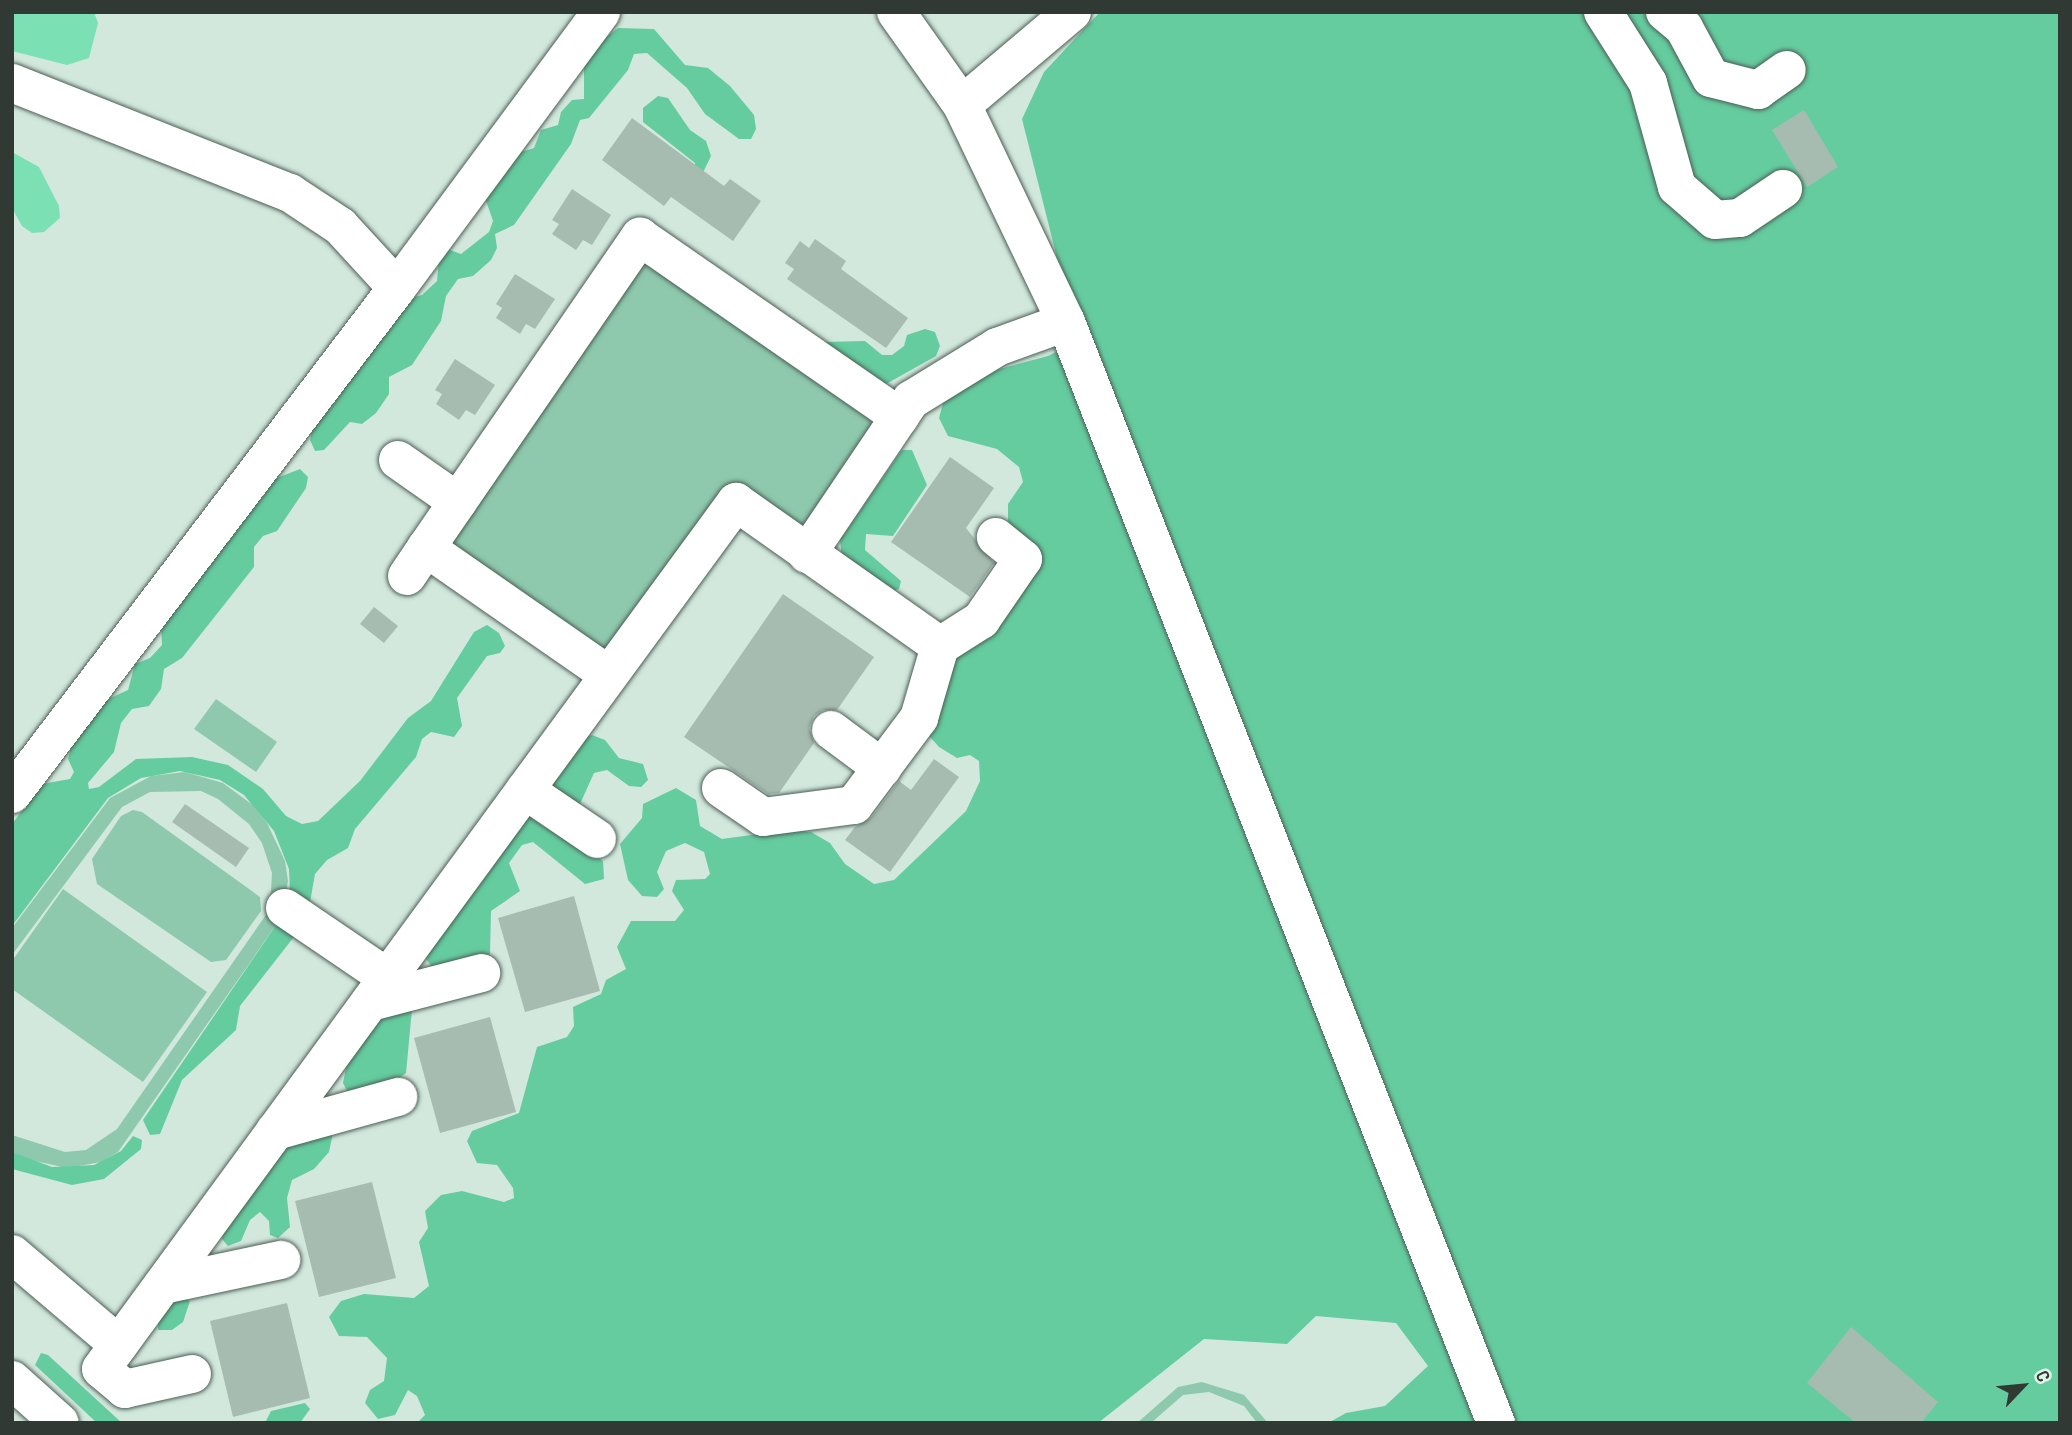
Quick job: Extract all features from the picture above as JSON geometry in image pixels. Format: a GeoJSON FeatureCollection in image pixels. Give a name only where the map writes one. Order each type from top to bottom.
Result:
{"type":"FeatureCollection","features":[{"type":"Feature","properties":{"kind":"street"},"geometry":{"type":"LineString","coordinates":[[12,794],[397,288],[601,12]]}},
{"type":"Feature","properties":{"kind":"street"},"geometry":{"type":"LineString","coordinates":[[896,12],[962,104],[1066,322],[1496,1423]]}},
{"type":"Feature","properties":{"kind":"street"},"geometry":{"type":"LineString","coordinates":[[962,104],[1072,12]]}},
{"type":"Feature","properties":{"kind":"street"},"geometry":{"type":"LineString","coordinates":[[1603,12],[1648,83],[1677,187],[1715,220],[1740,218],[1783,189]]}},
{"type":"Feature","properties":{"kind":"street"},"geometry":{"type":"LineString","coordinates":[[1665,12],[1685,28],[1711,78],[1758,90],[1787,70]]}},
{"type":"Feature","properties":{"kind":"street"},"geometry":{"type":"LineString","coordinates":[[12,83],[290,193],[340,226],[397,288]]}},
{"type":"Feature","properties":{"kind":"street"},"geometry":{"type":"LineString","coordinates":[[609,675],[416,562],[640,237],[900,416]]}},
{"type":"Feature","properties":{"kind":"street"},"geometry":{"type":"LineString","coordinates":[[807,554],[911,400],[997,347],[1066,322]]}},
{"type":"Feature","properties":{"kind":"street"},"geometry":{"type":"LineString","coordinates":[[398,460],[458,502]]}},
{"type":"Feature","properties":{"kind":"street"},"geometry":{"type":"LineString","coordinates":[[192,1374],[125,1389],[101,1369],[737,502],[940,646]]}},
{"type":"Feature","properties":{"kind":"street"},"geometry":{"type":"LineString","coordinates":[[721,788],[763,817],[854,805],[919,718],[940,646],[981,620],[1023,559],[996,537]]}},
{"type":"Feature","properties":{"kind":"street"},"geometry":{"type":"LineString","coordinates":[[831,730],[882,768]]}},
{"type":"Feature","properties":{"kind":"street"},"geometry":{"type":"LineString","coordinates":[[525,790],[597,839]]}},
{"type":"Feature","properties":{"kind":"street"},"geometry":{"type":"LineString","coordinates":[[285,908],[379,990]]}},
{"type":"Feature","properties":{"kind":"street"},"geometry":{"type":"LineString","coordinates":[[379,990],[481,973]]}},
{"type":"Feature","properties":{"kind":"street"},"geometry":{"type":"LineString","coordinates":[[275,1132],[398,1097]]}},
{"type":"Feature","properties":{"kind":"street"},"geometry":{"type":"LineString","coordinates":[[12,1254],[119,1346]]}},
{"type":"Feature","properties":{"kind":"street"},"geometry":{"type":"LineString","coordinates":[[163,1285],[281,1260]]}},
{"type":"Feature","properties":{"kind":"street"},"geometry":{"type":"LineString","coordinates":[[12,1380],[60,1423]]}},
{"type":"Feature","properties":{"kind":"shaded area"},"geometry":{"type":"Polygon","coordinates":[[[12,12],[94,12],[98,23],[89,58],[67,65],[12,51],[12,12]]]}},
{"type":"Feature","properties":{"kind":"shaded area"},"geometry":{"type":"Polygon","coordinates":[[[1100,12],[2060,12],[2060,1423],[1328,1423],[1346,1413],[1385,1406],[1428,1366],[1396,1323],[1316,1316],[1287,1344],[1204,1339],[1098,1423],[417,1423],[425,1415],[417,1396],[408,1390],[395,1415],[378,1419],[365,1403],[370,1390],[384,1381],[387,1358],[367,1337],[339,1336],[329,1317],[341,1301],[364,1294],[414,1298],[429,1286],[419,1242],[428,1228],[425,1211],[441,1195],[462,1191],[504,1202],[514,1198],[513,1188],[497,1165],[477,1163],[467,1141],[472,1131],[519,1113],[537,1047],[567,1037],[574,1026],[573,1007],[601,994],[606,980],[626,969],[617,947],[631,921],[675,921],[684,910],[672,891],[676,880],[705,879],[710,874],[704,852],[685,843],[666,851],[657,872],[664,889],[657,897],[642,896],[628,880],[620,844],[642,818],[643,804],[676,788],[696,800],[700,826],[722,839],[788,830],[811,832],[830,843],[845,864],[874,884],[894,880],[966,811],[980,781],[979,761],[970,755],[957,758],[939,747],[922,728],[941,668],[978,637],[1008,523],[1008,504],[1023,482],[1019,467],[997,449],[948,436],[939,418],[944,400],[996,370],[1048,356],[1078,341],[1022,119],[1044,72],[1100,12]]]}},
{"type":"Feature","properties":{"kind":"shaded area"},"geometry":{"type":"Polygon","coordinates":[[[618,28],[654,29],[685,65],[708,68],[730,86],[754,115],[756,129],[751,139],[739,139],[705,114],[687,88],[647,53],[634,54],[628,70],[589,118],[580,120],[571,144],[514,225],[495,234],[497,248],[491,260],[473,276],[458,279],[446,296],[441,321],[412,365],[389,377],[389,394],[376,413],[362,424],[350,422],[324,450],[315,451],[310,440],[314,419],[404,300],[422,295],[437,281],[439,259],[450,250],[461,254],[489,232],[493,221],[484,195],[521,152],[534,148],[541,130],[558,125],[561,112],[572,100],[584,99],[584,65],[601,41],[618,28]]]}},
{"type":"Feature","properties":{"kind":"shaded area"},"geometry":{"type":"Polygon","coordinates":[[[658,96],[668,98],[690,130],[706,141],[711,156],[695,189],[695,163],[643,122],[643,108],[658,96]]]}},
{"type":"Feature","properties":{"kind":"shaded area"},"geometry":{"type":"Polygon","coordinates":[[[12,152],[39,167],[59,206],[60,218],[44,232],[32,233],[22,226],[12,208],[12,152]]]}},
{"type":"Feature","properties":{"kind":"shaded area"},"geometry":{"type":"Polygon","coordinates":[[[647,258],[866,408],[871,424],[869,435],[805,523],[796,525],[734,487],[609,654],[453,556],[446,531],[647,258]]]}},
{"type":"Feature","properties":{"kind":"shaded area"},"geometry":{"type":"Polygon","coordinates":[[[925,329],[935,332],[940,346],[936,356],[886,384],[824,342],[865,341],[882,355],[892,355],[904,346],[907,335],[925,329]]]}},
{"type":"Feature","properties":{"kind":"shaded area"},"geometry":{"type":"Polygon","coordinates":[[[902,450],[912,450],[927,485],[893,536],[866,534],[865,550],[901,581],[899,589],[886,593],[842,558],[840,540],[902,450]]]}},
{"type":"Feature","properties":{"kind":"shaded area"},"geometry":{"type":"Polygon","coordinates":[[[300,469],[308,477],[306,488],[277,531],[263,536],[254,547],[254,567],[182,658],[164,669],[161,689],[149,706],[132,709],[121,723],[114,752],[88,783],[89,789],[99,787],[136,759],[192,757],[228,765],[263,789],[286,816],[302,824],[318,821],[360,781],[408,718],[431,701],[474,632],[487,625],[499,633],[505,646],[500,653],[487,656],[457,698],[462,726],[454,737],[431,732],[422,739],[416,757],[355,829],[348,848],[327,860],[315,874],[309,908],[297,933],[240,1006],[236,1030],[182,1080],[160,1134],[150,1135],[143,1120],[281,918],[290,892],[289,869],[274,831],[244,795],[220,780],[180,771],[141,778],[108,798],[12,926],[12,824],[42,784],[70,779],[74,772],[68,759],[72,744],[106,700],[128,690],[135,664],[150,658],[162,645],[161,626],[269,481],[300,469]]]}},
{"type":"Feature","properties":{"kind":"shaded area"},"geometry":{"type":"Polygon","coordinates":[[[216,699],[277,742],[256,772],[194,729],[216,699]]]}},
{"type":"Feature","properties":{"kind":"shaded area"},"geometry":{"type":"Polygon","coordinates":[[[592,735],[605,740],[619,758],[643,764],[648,780],[641,787],[629,786],[607,770],[594,773],[580,804],[556,798],[553,783],[581,739],[592,735]]]}},
{"type":"Feature","properties":{"kind":"shaded area"},"geometry":{"type":"Polygon","coordinates":[[[185,772],[223,783],[254,806],[267,823],[285,861],[288,881],[281,918],[118,1152],[101,1162],[67,1168],[26,1159],[12,1152],[12,1135],[65,1152],[86,1150],[117,1129],[270,909],[272,873],[262,843],[249,824],[218,799],[201,791],[150,792],[122,807],[12,955],[12,928],[110,798],[151,776],[185,772]]]}},
{"type":"Feature","properties":{"kind":"shaded area"},"geometry":{"type":"Polygon","coordinates":[[[133,810],[142,812],[260,897],[261,911],[226,960],[211,962],[97,884],[92,859],[121,816],[133,810]]]}},
{"type":"Feature","properties":{"kind":"shaded area"},"geometry":{"type":"Polygon","coordinates":[[[520,810],[542,810],[603,861],[604,879],[585,884],[533,842],[522,845],[509,863],[520,891],[491,911],[490,954],[434,969],[426,959],[429,932],[520,810]]]}},
{"type":"Feature","properties":{"kind":"shaded area"},"geometry":{"type":"Polygon","coordinates":[[[63,889],[207,992],[143,1082],[12,989],[12,961],[63,889]]]}},
{"type":"Feature","properties":{"kind":"shaded area"},"geometry":{"type":"Polygon","coordinates":[[[412,1009],[406,1073],[393,1083],[348,1093],[343,1083],[346,1068],[372,1016],[412,1009]]]}},
{"type":"Feature","properties":{"kind":"shaded area"},"geometry":{"type":"Polygon","coordinates":[[[334,1128],[329,1152],[314,1169],[292,1180],[287,1198],[290,1227],[278,1238],[270,1235],[269,1221],[260,1212],[250,1220],[241,1241],[228,1246],[222,1239],[223,1215],[277,1141],[334,1128]]]}},
{"type":"Feature","properties":{"kind":"shaded area"},"geometry":{"type":"Polygon","coordinates":[[[133,1136],[142,1140],[141,1149],[104,1179],[72,1185],[12,1169],[12,1152],[52,1167],[94,1165],[121,1151],[133,1136]]]}},
{"type":"Feature","properties":{"kind":"shaded area"},"geometry":{"type":"Polygon","coordinates":[[[179,1296],[190,1301],[183,1322],[172,1330],[158,1330],[158,1316],[179,1296]]]}},
{"type":"Feature","properties":{"kind":"shaded area"},"geometry":{"type":"Polygon","coordinates":[[[41,1353],[48,1355],[122,1423],[97,1423],[35,1365],[41,1353]]]}},
{"type":"Feature","properties":{"kind":"shaded area"},"geometry":{"type":"Polygon","coordinates":[[[1202,1382],[1244,1395],[1268,1423],[1257,1423],[1244,1406],[1209,1392],[1183,1395],[1151,1423],[1137,1423],[1178,1387],[1202,1382]]]}},
{"type":"Feature","properties":{"kind":"shaded area"},"geometry":{"type":"Polygon","coordinates":[[[305,1403],[310,1409],[300,1423],[265,1423],[271,1411],[305,1403]]]}},
{"type":"Feature","properties":{"kind":"building"},"geometry":{"type":"Polygon","coordinates":[[[1804,110],[1838,167],[1807,187],[1772,130],[1804,110]]]}},
{"type":"Feature","properties":{"kind":"building"},"geometry":{"type":"Polygon","coordinates":[[[632,118],[724,186],[730,179],[761,201],[733,241],[671,197],[664,206],[602,160],[632,118]]]}},
{"type":"Feature","properties":{"kind":"building"},"geometry":{"type":"Polygon","coordinates":[[[572,189],[611,215],[592,245],[583,240],[576,250],[552,234],[559,224],[552,220],[572,189]]]}},
{"type":"Feature","properties":{"kind":"building"},"geometry":{"type":"Polygon","coordinates":[[[815,239],[846,261],[841,269],[908,318],[886,348],[787,279],[794,269],[785,263],[800,241],[809,248],[815,239]]]}},
{"type":"Feature","properties":{"kind":"building"},"geometry":{"type":"Polygon","coordinates":[[[515,274],[555,299],[535,329],[526,324],[520,334],[496,318],[502,308],[496,304],[515,274]]]}},
{"type":"Feature","properties":{"kind":"building"},"geometry":{"type":"Polygon","coordinates":[[[455,359],[495,385],[475,415],[466,410],[459,420],[436,404],[442,394],[435,390],[455,359]]]}},
{"type":"Feature","properties":{"kind":"building"},"geometry":{"type":"Polygon","coordinates":[[[950,457],[994,488],[966,528],[994,563],[970,597],[891,542],[950,457]]]}},
{"type":"Feature","properties":{"kind":"building"},"geometry":{"type":"Polygon","coordinates":[[[783,594],[874,657],[837,710],[823,710],[814,716],[809,728],[814,743],[779,793],[768,794],[684,737],[783,594]]]}},
{"type":"Feature","properties":{"kind":"building"},"geometry":{"type":"Polygon","coordinates":[[[374,607],[398,626],[384,643],[360,624],[374,607]]]}},
{"type":"Feature","properties":{"kind":"building"},"geometry":{"type":"Polygon","coordinates":[[[934,759],[959,777],[890,872],[845,840],[855,827],[871,818],[899,781],[911,790],[934,759]]]}},
{"type":"Feature","properties":{"kind":"building"},"geometry":{"type":"Polygon","coordinates":[[[185,804],[249,848],[236,867],[172,822],[185,804]]]}},
{"type":"Feature","properties":{"kind":"building"},"geometry":{"type":"Polygon","coordinates":[[[574,896],[600,991],[525,1012],[498,918],[574,896]]]}},
{"type":"Feature","properties":{"kind":"building"},"geometry":{"type":"Polygon","coordinates":[[[490,1017],[516,1112],[440,1133],[414,1038],[490,1017]]]}},
{"type":"Feature","properties":{"kind":"building"},"geometry":{"type":"Polygon","coordinates":[[[372,1182],[396,1278],[319,1297],[295,1201],[372,1182]]]}},
{"type":"Feature","properties":{"kind":"building"},"geometry":{"type":"Polygon","coordinates":[[[287,1303],[310,1398],[233,1417],[210,1321],[287,1303]]]}},
{"type":"Feature","properties":{"kind":"building"},"geometry":{"type":"Polygon","coordinates":[[[1851,1327],[1938,1402],[1921,1423],[1856,1423],[1807,1383],[1851,1327]]]}}]}
